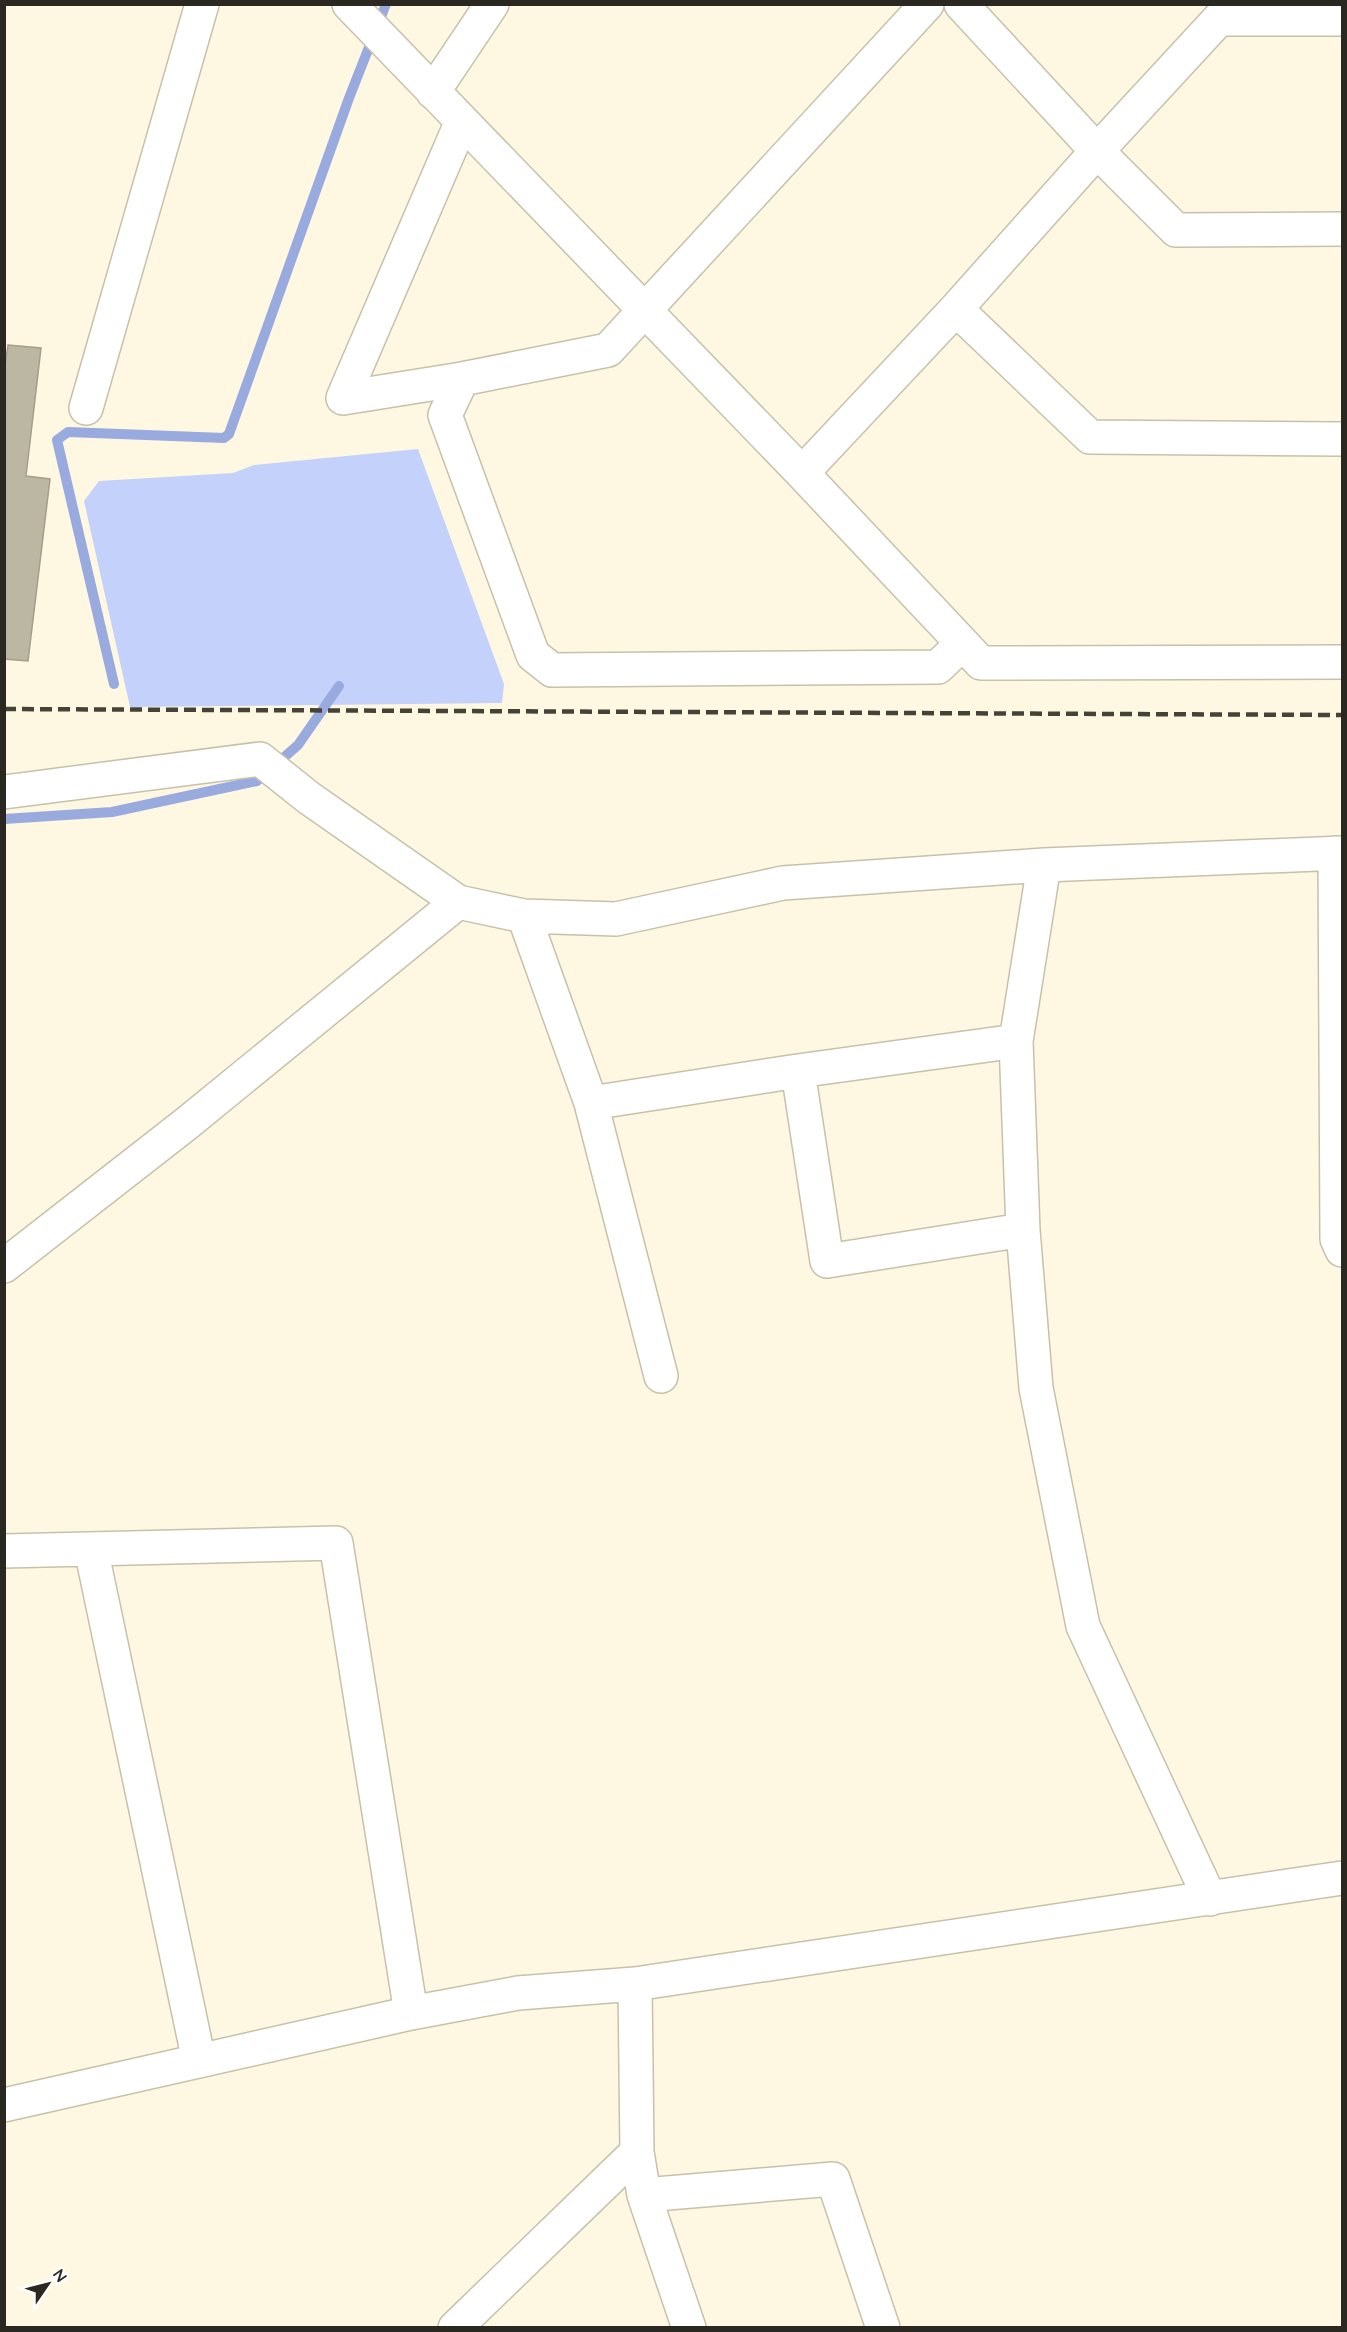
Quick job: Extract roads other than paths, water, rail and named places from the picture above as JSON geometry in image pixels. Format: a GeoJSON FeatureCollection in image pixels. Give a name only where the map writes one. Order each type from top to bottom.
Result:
{"type":"FeatureCollection","features":[{"type":"Feature","properties":{"kind":"street"},"geometry":{"type":"LineString","coordinates":[[86,408],[202,4]]}},
{"type":"Feature","properties":{"kind":"street"},"geometry":{"type":"LineString","coordinates":[[349,4],[802,473],[981,663],[1342,662]]}},
{"type":"Feature","properties":{"kind":"street"},"geometry":{"type":"LineString","coordinates":[[433,92],[492,4]]}},
{"type":"Feature","properties":{"kind":"street"},"geometry":{"type":"LineString","coordinates":[[462,121],[343,398],[462,379],[608,350],[927,4]]}},
{"type":"Feature","properties":{"kind":"street"},"geometry":{"type":"LineString","coordinates":[[961,4],[1097,151],[1176,230],[1342,229]]}},
{"type":"Feature","properties":{"kind":"street"},"geometry":{"type":"LineString","coordinates":[[802,473],[956,309],[1219,19],[1342,19]]}},
{"type":"Feature","properties":{"kind":"street"},"geometry":{"type":"LineString","coordinates":[[956,309],[1090,437],[1342,439]]}},
{"type":"Feature","properties":{"kind":"street"},"geometry":{"type":"LineString","coordinates":[[462,379],[445,415],[533,655],[552,670],[938,668],[962,644]]}},
{"type":"Feature","properties":{"kind":"street"},"geometry":{"type":"LineString","coordinates":[[4,792],[260,759],[309,798],[458,902],[524,916],[616,919],[783,883],[1044,865],[1339,853],[1337,1239],[1342,1250]]}},
{"type":"Feature","properties":{"kind":"street"},"geometry":{"type":"LineString","coordinates":[[1044,865],[1016,1041],[1023,1230],[1036,1388],[1083,1626],[1210,1899]]}},
{"type":"Feature","properties":{"kind":"street"},"geometry":{"type":"LineString","coordinates":[[4,1266],[186,1124],[458,902]]}},
{"type":"Feature","properties":{"kind":"street"},"geometry":{"type":"LineString","coordinates":[[524,916],[591,1103],[661,1376]]}},
{"type":"Feature","properties":{"kind":"street"},"geometry":{"type":"LineString","coordinates":[[591,1103],[1016,1041]]}},
{"type":"Feature","properties":{"kind":"street"},"geometry":{"type":"LineString","coordinates":[[798,1071],[827,1261],[1023,1230]]}},
{"type":"Feature","properties":{"kind":"street"},"geometry":{"type":"LineString","coordinates":[[4,1551],[336,1543],[411,2013]]}},
{"type":"Feature","properties":{"kind":"street"},"geometry":{"type":"LineString","coordinates":[[91,1549],[199,2061]]}},
{"type":"Feature","properties":{"kind":"street"},"geometry":{"type":"LineString","coordinates":[[4,2105],[411,2013],[518,1993],[635,1984],[1342,1878]]}},
{"type":"Feature","properties":{"kind":"street"},"geometry":{"type":"LineString","coordinates":[[635,1984],[638,2152],[644,2195],[689,2328]]}},
{"type":"Feature","properties":{"kind":"street"},"geometry":{"type":"LineString","coordinates":[[455,2328],[638,2152]]}},
{"type":"Feature","properties":{"kind":"street"},"geometry":{"type":"LineString","coordinates":[[644,2195],[833,2179],[883,2328]]}},
{"type":"Feature","properties":{"kind":"waterway"},"geometry":{"type":"LineString","coordinates":[[114,684],[57,440],[68,432],[224,438],[229,434],[349,98],[386,4]]}},
{"type":"Feature","properties":{"kind":"waterway"},"geometry":{"type":"LineString","coordinates":[[4,819],[112,812],[257,781],[298,745],[339,686]]}},
{"type":"Feature","properties":{"kind":"railway"},"geometry":{"type":"LineString","coordinates":[[4,709],[1342,715]]}}]}
